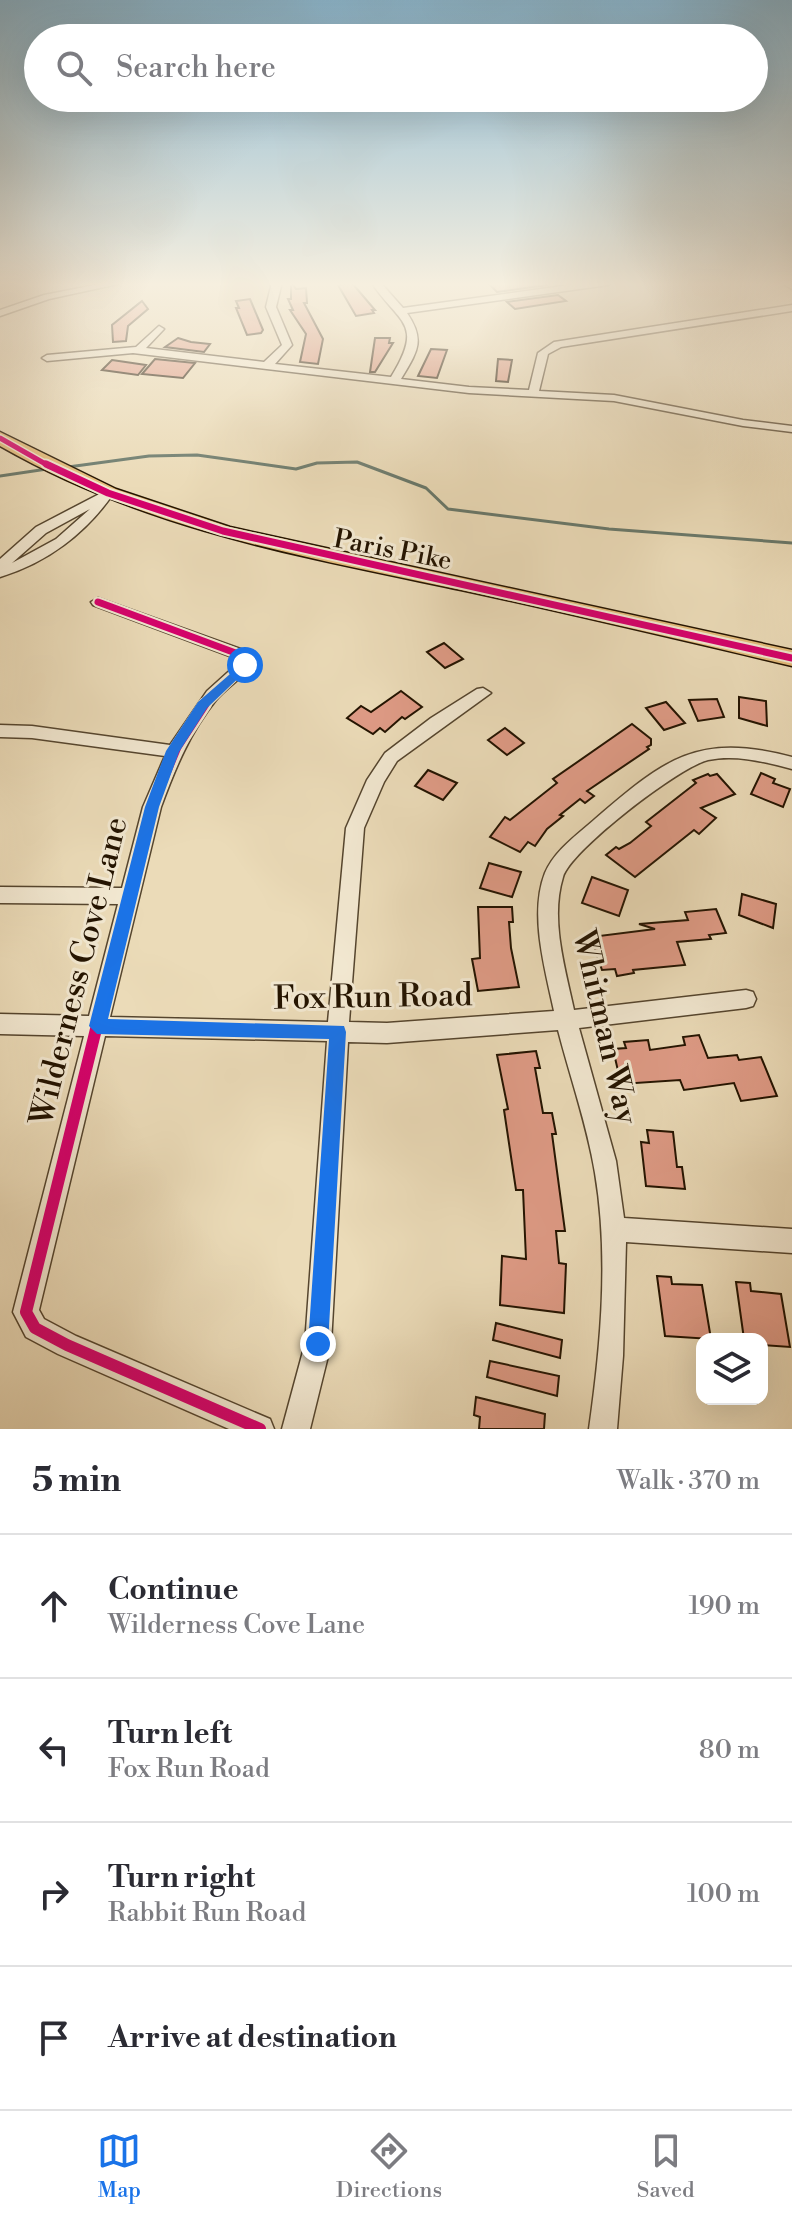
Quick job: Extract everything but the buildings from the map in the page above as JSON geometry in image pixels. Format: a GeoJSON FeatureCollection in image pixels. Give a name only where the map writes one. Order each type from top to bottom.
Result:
{"type":"FeatureCollection","features":[{"type":"Feature","properties":{"kind":"main road","name":"Paris Pike"},"geometry":{"type":"LineString","coordinates":[[0,438],[49,468],[107,494],[227,533],[792,658]]}},
{"type":"Feature","properties":{"kind":"street"},"geometry":{"type":"LineString","coordinates":[[266,367],[283,349]]}},
{"type":"Feature","properties":{"kind":"street"},"geometry":{"type":"LineString","coordinates":[[394,382],[412,349]]}},
{"type":"Feature","properties":{"kind":"street"},"geometry":{"type":"LineString","coordinates":[[533,394],[543,353],[550,349]]}},
{"type":"Feature","properties":{"kind":"street"},"geometry":{"type":"LineString","coordinates":[[47,358],[139,350],[394,382],[614,398],[743,423],[792,429]]}},
{"type":"Feature","properties":{"kind":"street"},"geometry":{"type":"LineString","coordinates":[[0,566],[41,530],[107,494]]}},
{"type":"Feature","properties":{"kind":"street"},"geometry":{"type":"LineString","coordinates":[[0,573],[59,545],[90,520],[107,494]]}},
{"type":"Feature","properties":{"kind":"street","name":"Wilderness Cove Lane"},"geometry":{"type":"LineString","coordinates":[[98,602],[241,655],[245,665],[203,705],[172,751],[152,807],[26,1312],[35,1328],[67,1345],[260,1429]]}},
{"type":"Feature","properties":{"kind":"street"},"geometry":{"type":"LineString","coordinates":[[296,1429],[318,1344],[355,828],[376,780],[391,757],[483,693]]}},
{"type":"Feature","properties":{"kind":"street"},"geometry":{"type":"LineString","coordinates":[[0,731],[32,732],[172,751]]}},
{"type":"Feature","properties":{"kind":"street","name":"Whitman Way"},"geometry":{"type":"LineString","coordinates":[[603,1429],[611,1374],[614,1229],[603,1156],[566,1020],[548,921],[554,875],[574,848],[664,771],[694,757],[721,751],[761,753],[792,763]]}},
{"type":"Feature","properties":{"kind":"street"},"geometry":{"type":"LineString","coordinates":[[0,895],[130,896]]}},
{"type":"Feature","properties":{"kind":"street","name":"Fox Run Road"},"geometry":{"type":"LineString","coordinates":[[0,1024],[387,1033],[566,1020],[746,999]]}},
{"type":"Feature","properties":{"kind":"street"},"geometry":{"type":"LineString","coordinates":[[614,1229],[792,1241]]}},
{"type":"Feature","properties":{"kind":"waterway"},"geometry":{"type":"LineString","coordinates":[[68,467],[149,456],[197,455],[296,469],[317,463],[357,462],[426,488],[448,509],[609,529],[792,543]]}},
{"type":"Feature","properties":{"kind":"waterway"},"geometry":{"type":"LineString","coordinates":[[0,476],[47,469]]}},
{"type":"Feature","properties":{"kind":"cycle path"},"geometry":{"type":"LineString","coordinates":[[0,438],[53,468],[108,493],[223,531],[792,658]]}},
{"type":"Feature","properties":{"kind":"cycle path"},"geometry":{"type":"LineString","coordinates":[[98,602],[241,655],[245,665],[212,695],[187,729],[152,807],[26,1312],[35,1328],[67,1345],[260,1429]]}},
{"type":"Feature","properties":{"kind":"route"},"geometry":{"type":"LineString","coordinates":[[245,665],[203,705],[172,751],[152,807],[97,1026],[338,1032],[318,1344]]}}]}
